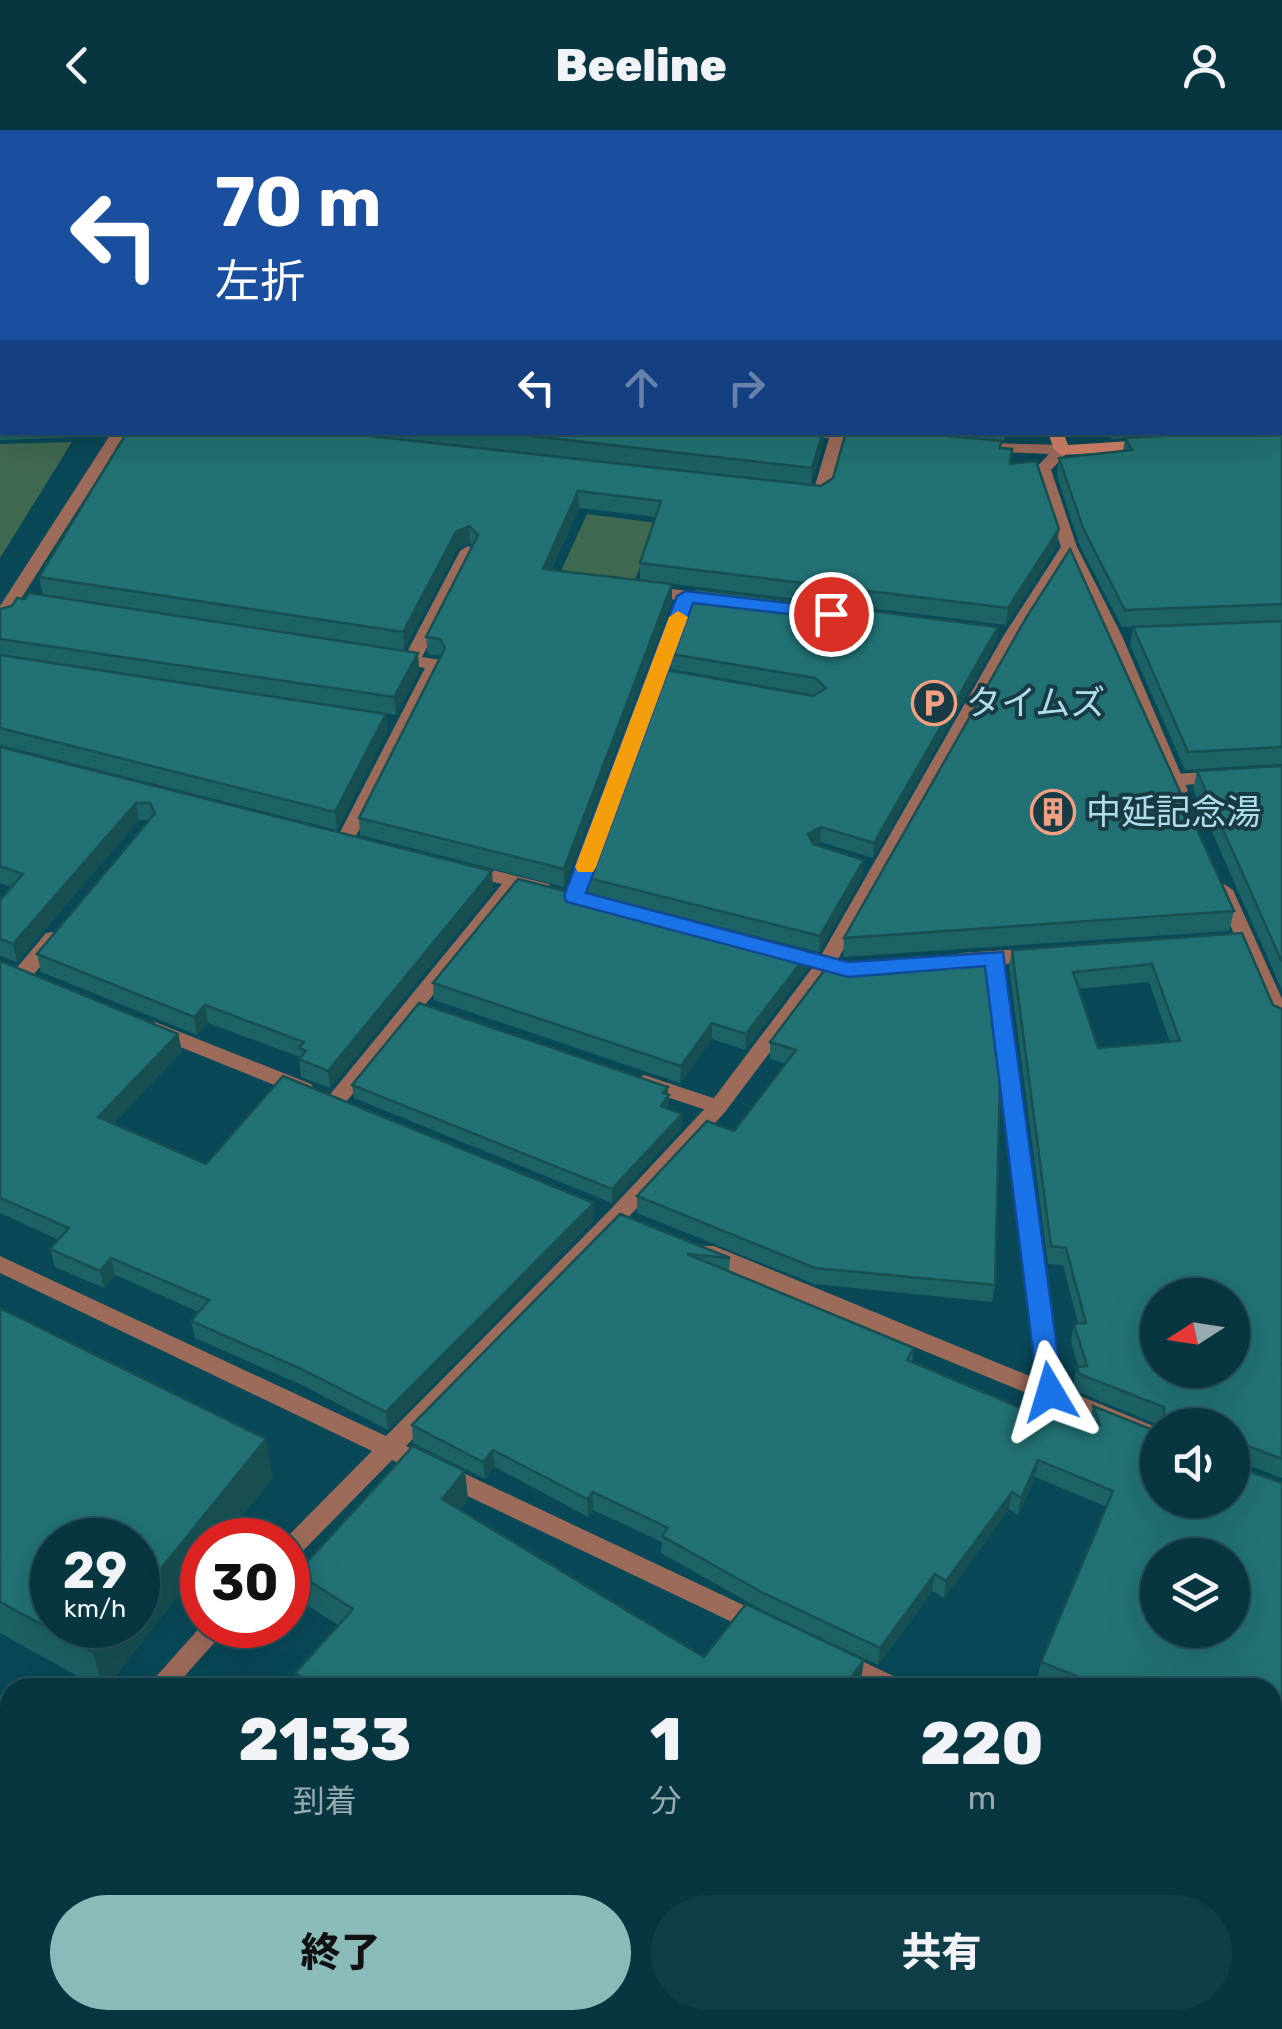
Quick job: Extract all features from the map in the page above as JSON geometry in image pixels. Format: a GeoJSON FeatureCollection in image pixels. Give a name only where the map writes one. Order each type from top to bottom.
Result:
{"type":"FeatureCollection","features":[{"type":"Feature","properties":{"kind":"street"},"geometry":{"type":"LineString","coordinates":[[0,619],[118,435]]}},
{"type":"Feature","properties":{"kind":"street"},"geometry":{"type":"LineString","coordinates":[[780,490],[820,494],[838,435]]}},
{"type":"Feature","properties":{"kind":"street"},"geometry":{"type":"LineString","coordinates":[[848,435],[898,440]]}},
{"type":"Feature","properties":{"kind":"street"},"geometry":{"type":"LineString","coordinates":[[957,446],[1024,452],[1058,441],[1158,445]]}},
{"type":"Feature","properties":{"kind":"street"},"geometry":{"type":"LineString","coordinates":[[1058,441],[1042,468],[1069,547],[1123,636],[1190,816]]}},
{"type":"Feature","properties":{"kind":"street"},"geometry":{"type":"LineString","coordinates":[[310,1528],[617,1216],[718,1107],[827,964],[872,868],[1003,634],[1069,547]]}},
{"type":"Feature","properties":{"kind":"street"},"geometry":{"type":"LineString","coordinates":[[412,660],[468,551]]}},
{"type":"Feature","properties":{"kind":"street"},"geometry":{"type":"LineString","coordinates":[[632,588],[744,603]]}},
{"type":"Feature","properties":{"kind":"street"},"geometry":{"type":"LineString","coordinates":[[439,863],[583,899],[686,596]]}},
{"type":"Feature","properties":{"kind":"street"},"geometry":{"type":"LineString","coordinates":[[14,599],[33,602]]}},
{"type":"Feature","properties":{"kind":"street"},"geometry":{"type":"LineString","coordinates":[[345,840],[435,664],[374,654]]}},
{"type":"Feature","properties":{"kind":"street"},"geometry":{"type":"LineString","coordinates":[[656,675],[676,679]]}},
{"type":"Feature","properties":{"kind":"street"},"geometry":{"type":"LineString","coordinates":[[385,722],[404,724]]}},
{"type":"Feature","properties":{"kind":"street"},"geometry":{"type":"LineString","coordinates":[[1174,780],[1246,776]]}},
{"type":"Feature","properties":{"kind":"street"},"geometry":{"type":"LineString","coordinates":[[1214,869],[1246,940],[1274,989],[1282,1021]]}},
{"type":"Feature","properties":{"kind":"street"},"geometry":{"type":"LineString","coordinates":[[132,1020],[344,1106],[424,1007],[514,882]]}},
{"type":"Feature","properties":{"kind":"street"},"geometry":{"type":"LineString","coordinates":[[0,966],[31,978],[72,916]]}},
{"type":"Feature","properties":{"kind":"street"},"geometry":{"type":"LineString","coordinates":[[1218,942],[1246,940]]}},
{"type":"Feature","properties":{"kind":"street"},"geometry":{"type":"LineString","coordinates":[[940,962],[1051,954]]}},
{"type":"Feature","properties":{"kind":"street"},"geometry":{"type":"LineString","coordinates":[[995,958],[1050,1392]]}},
{"type":"Feature","properties":{"kind":"street"},"geometry":{"type":"LineString","coordinates":[[623,1075],[718,1107]]}},
{"type":"Feature","properties":{"kind":"street"},"geometry":{"type":"LineString","coordinates":[[690,1246],[1140,1430]]}},
{"type":"Feature","properties":{"kind":"street"},"geometry":{"type":"LineString","coordinates":[[0,1264],[788,1638]]}},
{"type":"Feature","properties":{"kind":"street"},"geometry":{"type":"LineString","coordinates":[[168,1678],[196,1648]]}},
{"type":"Feature","properties":{"kind":"street"},"geometry":{"type":"LineString","coordinates":[[823,1654],[872,1678]]}},
{"type":"Feature","properties":{"kind":"green space"},"geometry":{"type":"Polygon","coordinates":[[[72,442],[0,558],[0,444],[72,442]]]}},
{"type":"Feature","properties":{"kind":"green space"},"geometry":{"type":"Polygon","coordinates":[[[587,514],[657,523],[633,585],[560,573],[587,514]]]}},
{"type":"Feature","properties":{"kind":"building"},"geometry":{"type":"Polygon","coordinates":[[[125,435],[361,435],[821,486],[833,478],[845,435],[940,435],[1001,441],[1000,448],[1012,449],[1010,464],[1036,461],[1059,529],[1008,608],[640,563],[661,501],[578,491],[543,569],[672,584],[564,869],[359,818],[445,648],[440,639],[426,637],[478,535],[469,526],[456,532],[403,632],[39,577],[125,435]]]}},
{"type":"Feature","properties":{"kind":"building"},"geometry":{"type":"Polygon","coordinates":[[[524,435],[822,435],[812,468],[524,435]]]}},
{"type":"Feature","properties":{"kind":"building"},"geometry":{"type":"Polygon","coordinates":[[[1282,435],[1282,604],[1125,610],[1083,528],[1059,458],[1132,450],[1125,438],[1282,435]]]}},
{"type":"Feature","properties":{"kind":"building"},"geometry":{"type":"Polygon","coordinates":[[[1070,549],[1234,911],[844,938],[1026,618],[1070,549]]]}},
{"type":"Feature","properties":{"kind":"building"},"geometry":{"type":"Polygon","coordinates":[[[696,589],[998,627],[874,843],[821,827],[808,834],[813,844],[864,860],[820,936],[588,878],[666,670],[813,696],[826,688],[815,678],[671,654],[696,589]]]}},
{"type":"Feature","properties":{"kind":"building"},"geometry":{"type":"Polygon","coordinates":[[[29,593],[418,653],[394,697],[0,639],[0,609],[12,606],[17,598],[25,599],[29,593]]]}},
{"type":"Feature","properties":{"kind":"building"},"geometry":{"type":"Polygon","coordinates":[[[1282,621],[1282,747],[1188,752],[1133,627],[1282,621]]]}},
{"type":"Feature","properties":{"kind":"building"},"geometry":{"type":"Polygon","coordinates":[[[0,655],[386,714],[335,812],[0,728],[0,655]]]}},
{"type":"Feature","properties":{"kind":"building"},"geometry":{"type":"Polygon","coordinates":[[[0,747],[492,871],[328,1071],[299,1059],[306,1051],[299,1048],[304,1042],[205,1005],[194,1017],[37,954],[155,813],[150,803],[136,803],[13,944],[0,939],[0,900],[23,874],[0,866],[0,747]]]}},
{"type":"Feature","properties":{"kind":"building"},"geometry":{"type":"Polygon","coordinates":[[[1282,766],[1282,962],[1197,771],[1282,766]]]}},
{"type":"Feature","properties":{"kind":"building"},"geometry":{"type":"Polygon","coordinates":[[[518,879],[808,953],[746,1034],[712,1023],[681,1066],[433,983],[518,879]]]}},
{"type":"Feature","properties":{"kind":"building"},"geometry":{"type":"Polygon","coordinates":[[[1242,933],[1273,1005],[1282,1009],[1282,1459],[1250,1447],[1250,1408],[1164,1408],[1079,1374],[1077,1367],[1087,1366],[1074,1324],[1086,1323],[1066,1248],[1051,1246],[1012,950],[1242,933]],[[1152,964],[1073,972],[1098,1048],[1180,1041],[1152,964]]]}},
{"type":"Feature","properties":{"kind":"building"},"geometry":{"type":"Polygon","coordinates":[[[985,953],[1001,1084],[1000,1078],[995,1285],[815,1268],[637,1196],[707,1121],[734,1131],[796,1050],[770,1042],[833,959],[850,963],[985,953]]]}},
{"type":"Feature","properties":{"kind":"building"},"geometry":{"type":"Polygon","coordinates":[[[0,961],[178,1034],[98,1117],[206,1164],[283,1076],[594,1203],[386,1412],[299,1368],[191,1321],[209,1300],[111,1258],[100,1271],[50,1249],[69,1228],[0,1198],[0,961]]]}},
{"type":"Feature","properties":{"kind":"building"},"geometry":{"type":"Polygon","coordinates":[[[419,1003],[668,1087],[663,1093],[669,1095],[661,1106],[682,1114],[612,1189],[352,1085],[419,1003]]]}},
{"type":"Feature","properties":{"kind":"building"},"geometry":{"type":"Polygon","coordinates":[[[620,1214],[730,1258],[687,1254],[914,1348],[907,1360],[1023,1409],[1029,1397],[1100,1425],[1093,1406],[1140,1425],[1140,1518],[1250,1518],[1250,1471],[1282,1483],[1282,1678],[1081,1678],[1041,1662],[1113,1491],[1038,1460],[1021,1498],[1012,1492],[946,1581],[935,1574],[880,1648],[763,1593],[662,1536],[668,1528],[593,1492],[587,1499],[493,1450],[483,1462],[412,1425],[620,1214]]]}},
{"type":"Feature","properties":{"kind":"building"},"geometry":{"type":"Polygon","coordinates":[[[0,1308],[266,1439],[202,1518],[180,1518],[180,1545],[160,1570],[160,1518],[30,1518],[30,1618],[0,1602],[0,1308]]]}},
{"type":"Feature","properties":{"kind":"building"},"geometry":{"type":"Polygon","coordinates":[[[413,1446],[465,1471],[442,1499],[704,1657],[746,1604],[864,1660],[850,1678],[302,1678],[295,1673],[353,1609],[310,1581],[310,1559],[413,1446]]]}},
{"type":"Feature","properties":{"kind":"slow traffic"},"geometry":{"type":"LineString","coordinates":[[585,867],[678,617]]}},
{"type":"Feature","properties":{"kind":"place","name":"タイムズ"},"geometry":{"type":"Point","coordinates":[934,703]}},
{"type":"Feature","properties":{"kind":"place","name":"中延記念湯"},"geometry":{"type":"Point","coordinates":[1053,812]}},
{"type":"Feature","properties":{"kind":"route"},"geometry":{"type":"LineString","coordinates":[[831,614],[686,596],[574,896],[848,969],[995,958],[1050,1392]]}}]}
